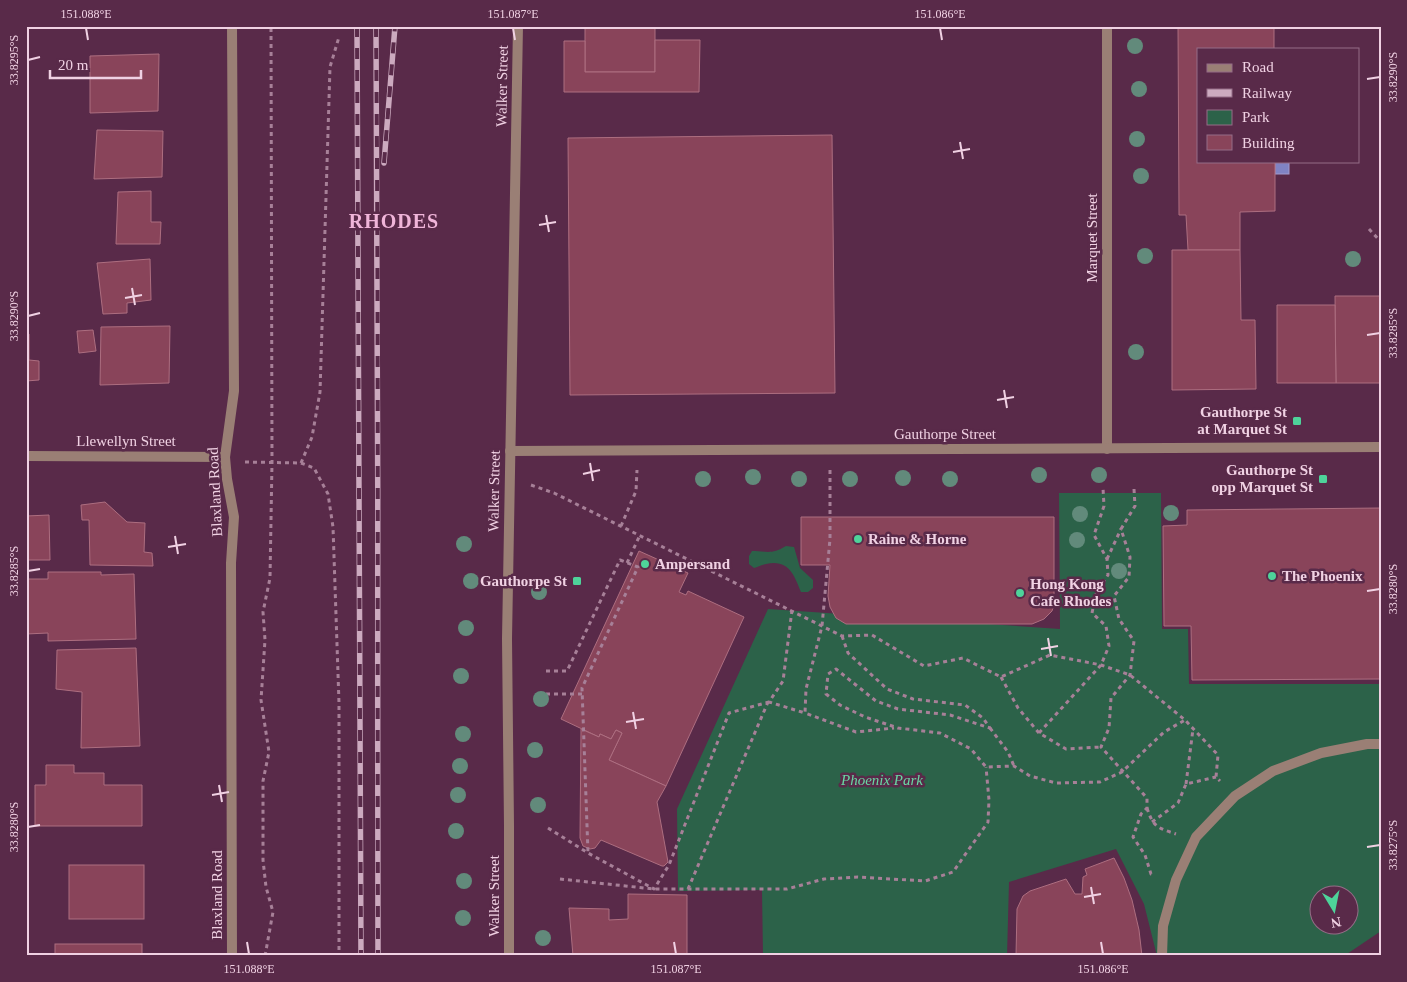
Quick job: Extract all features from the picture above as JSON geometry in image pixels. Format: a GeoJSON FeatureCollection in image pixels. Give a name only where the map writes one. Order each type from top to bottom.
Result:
{"type":"FeatureCollection","features":[{"type":"Feature","properties":{"kind":"street","name":"Blaxland Road"},"geometry":{"type":"LineString","coordinates":[[232,26],[234,391],[225,457],[234,517],[231,563],[232,956]]}},
{"type":"Feature","properties":{"kind":"street","name":"Walker Street"},"geometry":{"type":"LineString","coordinates":[[509,956],[507,639],[518,26]]}},
{"type":"Feature","properties":{"kind":"street","name":"Marquet Street"},"geometry":{"type":"LineString","coordinates":[[1107,26],[1107,449]]}},
{"type":"Feature","properties":{"kind":"street","name":"Gauthorpe Street"},"geometry":{"type":"LineString","coordinates":[[510,451],[1381,447]]}},
{"type":"Feature","properties":{"kind":"street","name":"Llewellyn Street"},"geometry":{"type":"LineString","coordinates":[[26,456],[225,457]]}},
{"type":"Feature","properties":{"kind":"street"},"geometry":{"type":"LineString","coordinates":[[1162,956],[1163,926],[1176,880],[1196,837],[1235,796],[1273,772],[1321,753],[1367,744],[1381,744]]}},
{"type":"Feature","properties":{"kind":"path"},"geometry":{"type":"LineString","coordinates":[[265,956],[273,912],[266,887],[263,860],[263,781],[269,752],[261,700],[265,640],[263,612],[270,578],[272,462],[271,26]]}},
{"type":"Feature","properties":{"kind":"path"},"geometry":{"type":"LineString","coordinates":[[301,463],[312,437],[320,392],[330,67],[339,38]]}},
{"type":"Feature","properties":{"kind":"path"},"geometry":{"type":"LineString","coordinates":[[1369,230],[1381,242]]}},
{"type":"Feature","properties":{"kind":"path"},"geometry":{"type":"LineString","coordinates":[[804,713],[806,689],[822,626],[830,539],[830,449]]}},
{"type":"Feature","properties":{"kind":"path"},"geometry":{"type":"LineString","coordinates":[[272,462],[301,463],[314,468],[328,494],[333,527],[338,703],[339,956]]}},
{"type":"Feature","properties":{"kind":"path"},"geometry":{"type":"LineString","coordinates":[[509,477],[554,493],[842,636],[872,635],[924,666],[963,658],[1001,676],[1018,708],[1040,733],[1066,749],[1101,747]]}},
{"type":"Feature","properties":{"kind":"path"},"geometry":{"type":"LineString","coordinates":[[1040,733],[1101,665],[1109,646],[1106,626],[1092,614],[1096,594],[1108,575],[1107,559],[1094,535],[1104,506],[1104,488]]}},
{"type":"Feature","properties":{"kind":"path"},"geometry":{"type":"LineString","coordinates":[[1107,559],[1121,528],[1135,506],[1134,489]]}},
{"type":"Feature","properties":{"kind":"path"},"geometry":{"type":"LineString","coordinates":[[621,526],[636,491]]}},
{"type":"Feature","properties":{"kind":"path"},"geometry":{"type":"LineString","coordinates":[[1101,747],[1109,728],[1111,698],[1130,675],[1134,641],[1119,619],[1114,596],[1129,577],[1130,557],[1121,528]]}},
{"type":"Feature","properties":{"kind":"path"},"geometry":{"type":"LineString","coordinates":[[627,563],[640,535]]}},
{"type":"Feature","properties":{"kind":"path"},"geometry":{"type":"LineString","coordinates":[[546,671],[567,671],[620,560],[638,567],[582,688],[588,853]]}},
{"type":"Feature","properties":{"kind":"path"},"geometry":{"type":"LineString","coordinates":[[688,889],[769,702],[784,681],[792,610]]}},
{"type":"Feature","properties":{"kind":"path"},"geometry":{"type":"LineString","coordinates":[[842,636],[848,653],[887,689],[913,699],[965,705],[983,718],[1008,752],[1014,766]]}},
{"type":"Feature","properties":{"kind":"path"},"geometry":{"type":"LineString","coordinates":[[1001,676],[1050,655],[1101,665],[1130,675],[1186,720],[1218,755],[1216,777],[1186,784]]}},
{"type":"Feature","properties":{"kind":"path"},"geometry":{"type":"LineString","coordinates":[[560,879],[654,889],[787,889],[824,879],[858,877],[925,881],[953,872],[988,822],[989,800],[986,767],[971,749],[940,734],[898,728],[865,717],[840,704],[826,694],[828,674],[836,669],[876,701],[898,709],[950,715],[990,728]]}},
{"type":"Feature","properties":{"kind":"path"},"geometry":{"type":"LineString","coordinates":[[546,694],[582,694]]}},
{"type":"Feature","properties":{"kind":"path"},"geometry":{"type":"LineString","coordinates":[[654,889],[669,865],[729,713],[769,702],[856,732],[898,728]]}},
{"type":"Feature","properties":{"kind":"path"},"geometry":{"type":"LineString","coordinates":[[986,767],[1014,766],[1030,776],[1056,783],[1100,782],[1122,772],[1164,732],[1186,720]]}},
{"type":"Feature","properties":{"kind":"path"},"geometry":{"type":"LineString","coordinates":[[1152,822],[1178,803],[1186,784],[1193,729]]}},
{"type":"Feature","properties":{"kind":"path"},"geometry":{"type":"LineString","coordinates":[[1101,747],[1147,798],[1147,808],[1152,822],[1159,828],[1177,834]]}},
{"type":"Feature","properties":{"kind":"path"},"geometry":{"type":"LineString","coordinates":[[1147,808],[1141,814],[1133,837],[1145,855],[1151,874],[1176,880]]}},
{"type":"Feature","properties":{"kind":"path"},"geometry":{"type":"LineString","coordinates":[[548,828],[588,853],[654,889]]}},
{"type":"Feature","properties":{"kind":"green space","name":"Phoenix Park"},"geometry":{"type":"Polygon","coordinates":[[[1059,493],[1161,493],[1162,629],[1188,629],[1189,684],[1381,684],[1381,931],[1344,956],[1157,956],[1144,904],[1116,849],[1009,882],[1007,956],[763,956],[762,890],[678,891],[677,809],[768,609],[1060,629],[1059,493]]]}},
{"type":"Feature","properties":{"kind":"green space"},"geometry":{"type":"Polygon","coordinates":[[[786,546],[794,547],[800,568],[813,580],[813,588],[808,592],[801,592],[793,574],[785,566],[774,563],[754,568],[749,564],[749,556],[752,551],[773,552],[786,546]]]}},
{"type":"Feature","properties":{"kind":"water"},"geometry":{"type":"Polygon","coordinates":[[[1275,162],[1289,162],[1289,174],[1275,174],[1275,162]]]}},
{"type":"Feature","properties":{"kind":"building"},"geometry":{"type":"Polygon","coordinates":[[[559,26],[655,26],[655,72],[585,72],[585,28],[559,28],[559,26]]]}},
{"type":"Feature","properties":{"kind":"building"},"geometry":{"type":"Polygon","coordinates":[[[1178,26],[1274,26],[1274,48],[1197,48],[1197,162],[1275,162],[1275,211],[1240,212],[1240,250],[1188,250],[1186,215],[1179,215],[1178,26]]]}},
{"type":"Feature","properties":{"kind":"building"},"geometry":{"type":"Polygon","coordinates":[[[655,40],[700,40],[699,92],[564,92],[564,41],[585,41],[585,72],[655,72],[655,40]]]}},
{"type":"Feature","properties":{"kind":"building"},"geometry":{"type":"Polygon","coordinates":[[[159,54],[158,111],[90,113],[90,56],[159,54]]]}},
{"type":"Feature","properties":{"kind":"building"},"geometry":{"type":"Polygon","coordinates":[[[97,130],[163,131],[162,177],[94,179],[97,130]]]}},
{"type":"Feature","properties":{"kind":"building"},"geometry":{"type":"Polygon","coordinates":[[[832,135],[835,393],[570,395],[568,138],[832,135]]]}},
{"type":"Feature","properties":{"kind":"building"},"geometry":{"type":"Polygon","coordinates":[[[151,191],[151,222],[161,222],[160,244],[116,244],[118,192],[151,191]]]}},
{"type":"Feature","properties":{"kind":"building"},"geometry":{"type":"Polygon","coordinates":[[[1172,250],[1240,250],[1241,320],[1255,320],[1256,389],[1172,390],[1172,250]]]}},
{"type":"Feature","properties":{"kind":"building"},"geometry":{"type":"Polygon","coordinates":[[[150,259],[151,300],[127,303],[127,313],[103,314],[97,263],[150,259]]]}},
{"type":"Feature","properties":{"kind":"building"},"geometry":{"type":"Polygon","coordinates":[[[1335,296],[1381,296],[1381,383],[1336,383],[1335,296]]]}},
{"type":"Feature","properties":{"kind":"building"},"geometry":{"type":"Polygon","coordinates":[[[1277,305],[1335,305],[1336,383],[1277,383],[1277,305]]]}},
{"type":"Feature","properties":{"kind":"building"},"geometry":{"type":"Polygon","coordinates":[[[170,326],[169,383],[100,385],[101,327],[170,326]]]}},
{"type":"Feature","properties":{"kind":"building"},"geometry":{"type":"Polygon","coordinates":[[[93,330],[96,351],[79,353],[77,331],[93,330]]]}},
{"type":"Feature","properties":{"kind":"building"},"geometry":{"type":"Polygon","coordinates":[[[26,334],[29,334],[29,360],[39,361],[39,380],[26,381],[26,334]]]}},
{"type":"Feature","properties":{"kind":"building"},"geometry":{"type":"Polygon","coordinates":[[[105,502],[127,522],[145,523],[144,552],[152,553],[153,566],[90,565],[89,520],[82,520],[81,505],[105,502]]]}},
{"type":"Feature","properties":{"kind":"building","name":"The Phoenix"},"geometry":{"type":"Polygon","coordinates":[[[1381,508],[1381,679],[1192,680],[1191,626],[1164,626],[1163,526],[1187,525],[1187,510],[1381,508]]]}},
{"type":"Feature","properties":{"kind":"building"},"geometry":{"type":"Polygon","coordinates":[[[49,515],[50,560],[26,560],[26,516],[49,515]]]}},
{"type":"Feature","properties":{"kind":"building"},"geometry":{"type":"Polygon","coordinates":[[[801,517],[1054,517],[1054,605],[1052,611],[1044,619],[1032,624],[846,624],[836,618],[830,607],[828,596],[830,565],[801,565],[801,517]]]}},
{"type":"Feature","properties":{"kind":"building"},"geometry":{"type":"Polygon","coordinates":[[[639,551],[688,573],[679,592],[686,595],[688,591],[744,617],[666,786],[609,760],[622,733],[616,730],[611,739],[600,734],[599,737],[561,719],[639,551]]]}},
{"type":"Feature","properties":{"kind":"building"},"geometry":{"type":"Polygon","coordinates":[[[48,572],[101,572],[101,575],[134,574],[136,639],[48,641],[48,633],[26,634],[26,579],[48,579],[48,572]]]}},
{"type":"Feature","properties":{"kind":"building"},"geometry":{"type":"Polygon","coordinates":[[[136,648],[140,746],[81,748],[82,692],[56,689],[57,650],[136,648]]]}},
{"type":"Feature","properties":{"kind":"building"},"geometry":{"type":"Polygon","coordinates":[[[581,729],[599,737],[600,734],[611,739],[616,730],[622,733],[609,760],[666,786],[657,802],[668,862],[664,866],[601,840],[595,848],[590,849],[583,846],[580,838],[581,729]]]}},
{"type":"Feature","properties":{"kind":"building"},"geometry":{"type":"Polygon","coordinates":[[[46,765],[74,765],[74,773],[104,773],[104,785],[142,785],[142,826],[35,826],[35,785],[46,785],[46,765]]]}},
{"type":"Feature","properties":{"kind":"building"},"geometry":{"type":"Polygon","coordinates":[[[1114,858],[1132,900],[1139,930],[1142,956],[1016,956],[1017,909],[1023,896],[1030,891],[1066,879],[1075,894],[1082,894],[1083,877],[1087,875],[1085,869],[1114,858]]]}},
{"type":"Feature","properties":{"kind":"building"},"geometry":{"type":"Polygon","coordinates":[[[69,865],[144,865],[144,919],[69,919],[69,865]]]}},
{"type":"Feature","properties":{"kind":"building"},"geometry":{"type":"Polygon","coordinates":[[[628,894],[687,895],[687,956],[573,956],[569,908],[609,909],[609,920],[628,919],[628,894]]]}},
{"type":"Feature","properties":{"kind":"building"},"geometry":{"type":"Polygon","coordinates":[[[55,944],[142,944],[142,956],[55,956],[55,944]]]}},
{"type":"Feature","properties":{"kind":"railway"},"geometry":{"type":"LineString","coordinates":[[357,26],[361,956]]}},
{"type":"Feature","properties":{"kind":"railway"},"geometry":{"type":"LineString","coordinates":[[376,26],[378,956]]}},
{"type":"Feature","properties":{"kind":"railway"},"geometry":{"type":"LineString","coordinates":[[384,163],[395,26]]}},
{"type":"Feature","properties":{"kind":"place","name":"Gauthorpe St at Marquet St"},"geometry":{"type":"Point","coordinates":[1297,421]}},
{"type":"Feature","properties":{"kind":"place","name":"Gauthorpe St opp Marquet St"},"geometry":{"type":"Point","coordinates":[1323,479]}},
{"type":"Feature","properties":{"kind":"place","name":"Raine & Horne"},"geometry":{"type":"Point","coordinates":[858,539]}},
{"type":"Feature","properties":{"kind":"place","name":"Ampersand"},"geometry":{"type":"Point","coordinates":[645,564]}},
{"type":"Feature","properties":{"kind":"place","name":"The Phoenix"},"geometry":{"type":"Point","coordinates":[1272,576]}},
{"type":"Feature","properties":{"kind":"place","name":"Gauthorpe St"},"geometry":{"type":"Point","coordinates":[577,581]}},
{"type":"Feature","properties":{"kind":"place","name":"Hong Kong Cafe Rhodes"},"geometry":{"type":"Point","coordinates":[1020,593]}},
{"type":"Feature","properties":{"kind":"district","name":"RHODES"},"geometry":{"type":"Point","coordinates":[394,221]}}]}
